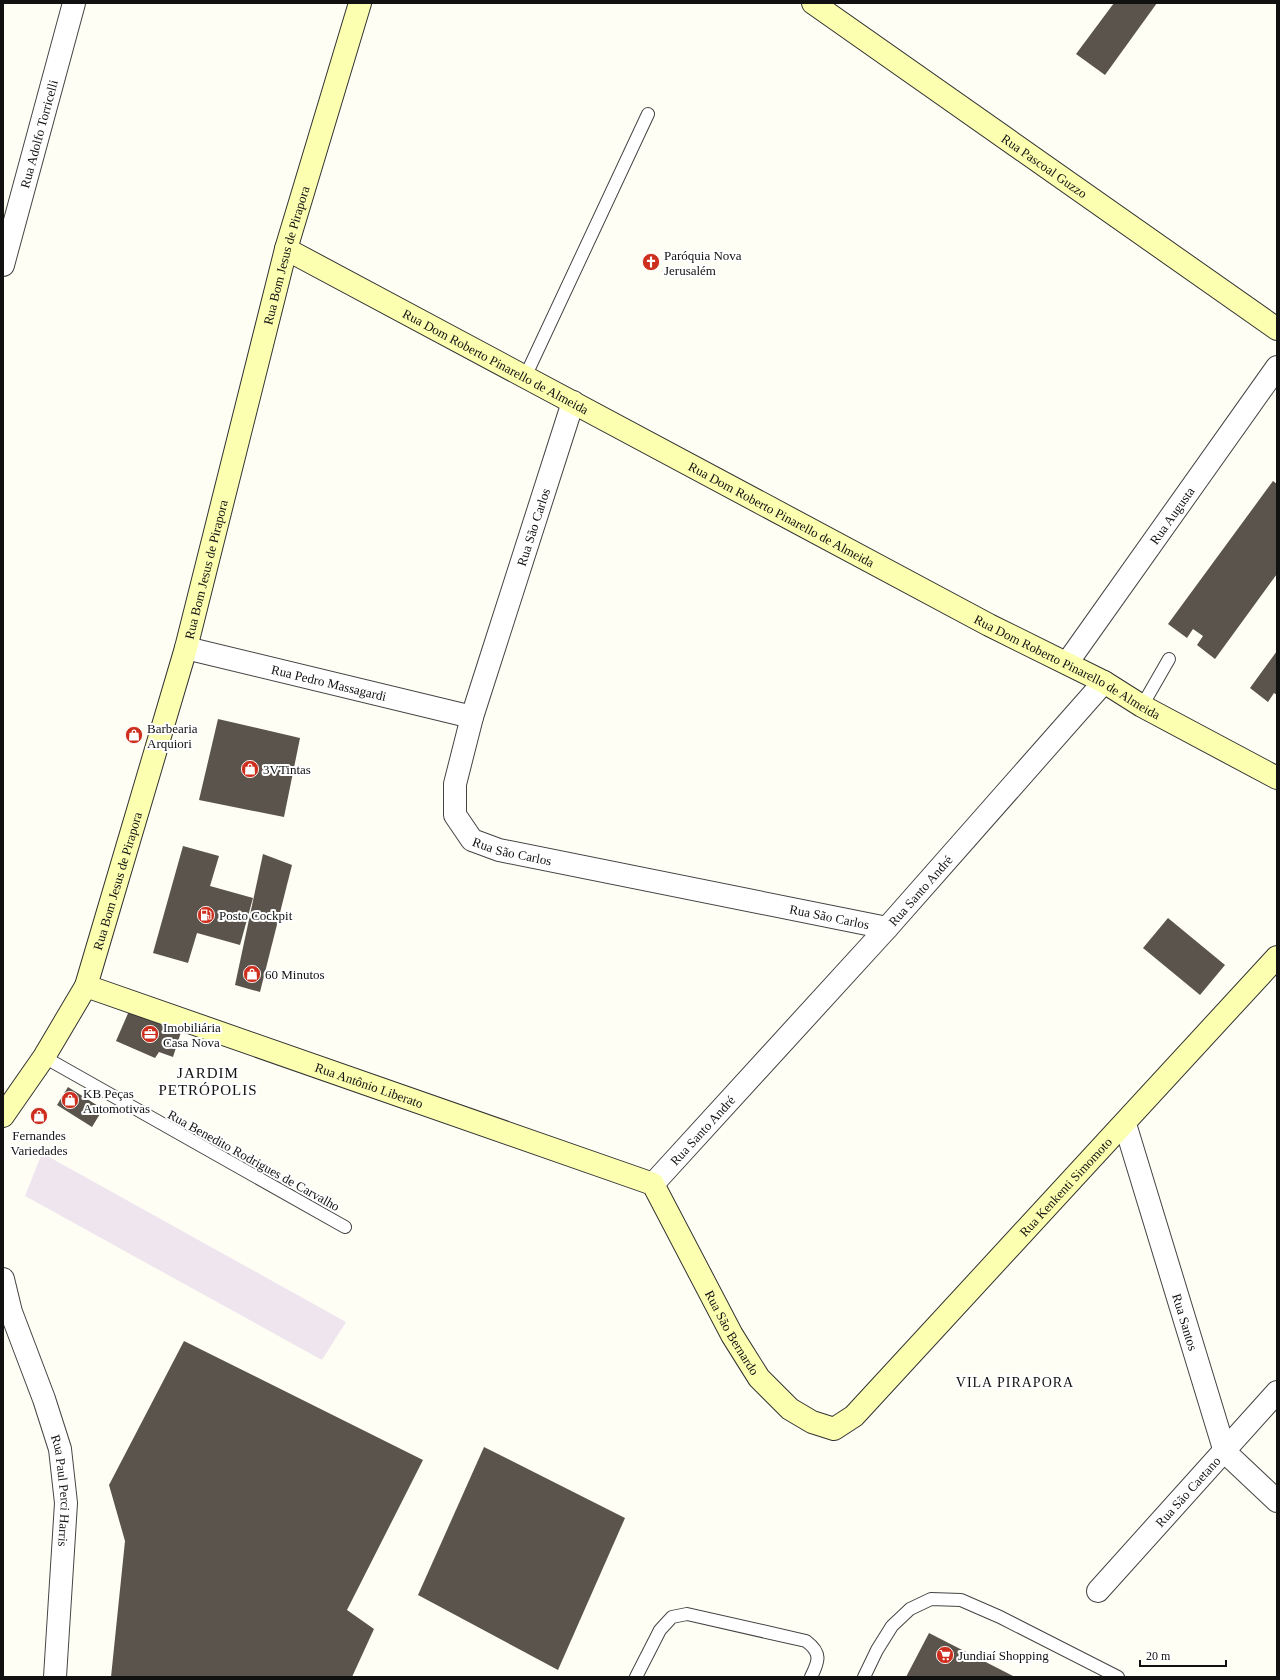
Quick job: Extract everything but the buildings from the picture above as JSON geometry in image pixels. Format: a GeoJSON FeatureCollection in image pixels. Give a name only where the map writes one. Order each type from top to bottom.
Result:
{"type":"FeatureCollection","features":[{"type":"Feature","properties":{"kind":"street","name":"Rua Adolfo Torricelli"},"geometry":{"type":"LineString","coordinates":[[3,265],[74,3]]}},
{"type":"Feature","properties":{"kind":"street","name":"Rua Bom Jesus de Pirapora"},"geometry":{"type":"LineString","coordinates":[[3,1116],[44,1057],[86,986],[186,648],[286,249],[360,3]]}},
{"type":"Feature","properties":{"kind":"street","name":"Rua Pascoal Guzzo"},"geometry":{"type":"LineString","coordinates":[[813,3],[1277,329]]}},
{"type":"Feature","properties":{"kind":"street","name":"Rua Dom Roberto Pinarello de Almeida"},"geometry":{"type":"LineString","coordinates":[[286,249],[989,625],[1104,682],[1142,706],[1277,778]]}},
{"type":"Feature","properties":{"kind":"street","name":"Rua Augusta"},"geometry":{"type":"LineString","coordinates":[[1067,663],[1277,367]]}},
{"type":"Feature","properties":{"kind":"street","name":"Rua São Carlos"},"geometry":{"type":"LineString","coordinates":[[573,402],[472,717],[455,784],[455,815],[472,840],[499,850],[887,928]]}},
{"type":"Feature","properties":{"kind":"street","name":"Rua Pedro Massagardi"},"geometry":{"type":"LineString","coordinates":[[186,648],[472,717]]}},
{"type":"Feature","properties":{"kind":"street","name":"Rua Santo André"},"geometry":{"type":"LineString","coordinates":[[652,1184],[887,928],[1104,682]]}},
{"type":"Feature","properties":{"kind":"street","name":"Rua Kenkenti Simomoto"},"geometry":{"type":"LineString","coordinates":[[854,1416],[1125,1124],[1277,957]]}},
{"type":"Feature","properties":{"kind":"street","name":"Rua Antônio Liberato"},"geometry":{"type":"LineString","coordinates":[[86,986],[652,1184]]}},
{"type":"Feature","properties":{"kind":"street","name":"Rua Santos"},"geometry":{"type":"LineString","coordinates":[[1125,1124],[1225,1452],[1277,1501]]}},
{"type":"Feature","properties":{"kind":"street","name":"Rua São Bernardo"},"geometry":{"type":"LineString","coordinates":[[652,1184],[732,1334],[759,1378],[790,1410],[812,1422],[834,1429],[854,1416]]}},
{"type":"Feature","properties":{"kind":"street","name":"Rua Paul Perci Harris"},"geometry":{"type":"LineString","coordinates":[[3,1278],[7,1308],[44,1399],[60,1449],[66,1503],[55,1677]]}},
{"type":"Feature","properties":{"kind":"street","name":"Rua São Caetano"},"geometry":{"type":"LineString","coordinates":[[1098,1591],[1225,1452],[1277,1392]]}},
{"type":"Feature","properties":{"kind":"lane"},"geometry":{"type":"LineString","coordinates":[[525,377],[648,114]]}},
{"type":"Feature","properties":{"kind":"lane"},"geometry":{"type":"LineString","coordinates":[[1142,706],[1169,660]]}},
{"type":"Feature","properties":{"kind":"lane","name":"Rua Benedito Rodrigues de Carvalho"},"geometry":{"type":"LineString","coordinates":[[44,1057],[345,1228]]}},
{"type":"Feature","properties":{"kind":"lane"},"geometry":{"type":"LineString","coordinates":[[864,1677],[877,1650],[892,1626],[910,1609],[931,1599],[961,1600],[1000,1617],[1118,1677]]}},
{"type":"Feature","properties":{"kind":"lane"},"geometry":{"type":"LineString","coordinates":[[636,1677],[660,1630],[672,1617],[687,1614],[806,1641],[815,1648],[818,1658],[811,1677]]}},
{"type":"Feature","properties":{"kind":"shaded area"},"geometry":{"type":"Polygon","coordinates":[[[42,1153],[346,1322],[322,1360],[25,1196],[42,1153]]]}},
{"type":"Feature","properties":{"kind":"place","name":"Paróquia Nova Jerusalém"},"geometry":{"type":"Point","coordinates":[651,262]}},
{"type":"Feature","properties":{"kind":"place","name":"Barbearia Arquiori"},"geometry":{"type":"Point","coordinates":[134,735]}},
{"type":"Feature","properties":{"kind":"place","name":"3VTintas"},"geometry":{"type":"Point","coordinates":[250,769]}},
{"type":"Feature","properties":{"kind":"place","name":"Posto Cockpit"},"geometry":{"type":"Point","coordinates":[206,915]}},
{"type":"Feature","properties":{"kind":"place","name":"60 Minutos"},"geometry":{"type":"Point","coordinates":[252,974]}},
{"type":"Feature","properties":{"kind":"place","name":"Imobiliária Casa Nova"},"geometry":{"type":"Point","coordinates":[150,1034]}},
{"type":"Feature","properties":{"kind":"place","name":"KB Peças Automotivas"},"geometry":{"type":"Point","coordinates":[70,1100]}},
{"type":"Feature","properties":{"kind":"place","name":"Fernandes Variedades"},"geometry":{"type":"Point","coordinates":[39,1116]}},
{"type":"Feature","properties":{"kind":"place","name":"Jundiaí Shopping"},"geometry":{"type":"Point","coordinates":[945,1655]}},
{"type":"Feature","properties":{"kind":"district","name":"JARDIM PETRÓPOLIS"},"geometry":{"type":"Point","coordinates":[208,1082]}},
{"type":"Feature","properties":{"kind":"district","name":"VILA PIRAPORA"},"geometry":{"type":"Point","coordinates":[1015,1382]}}]}
